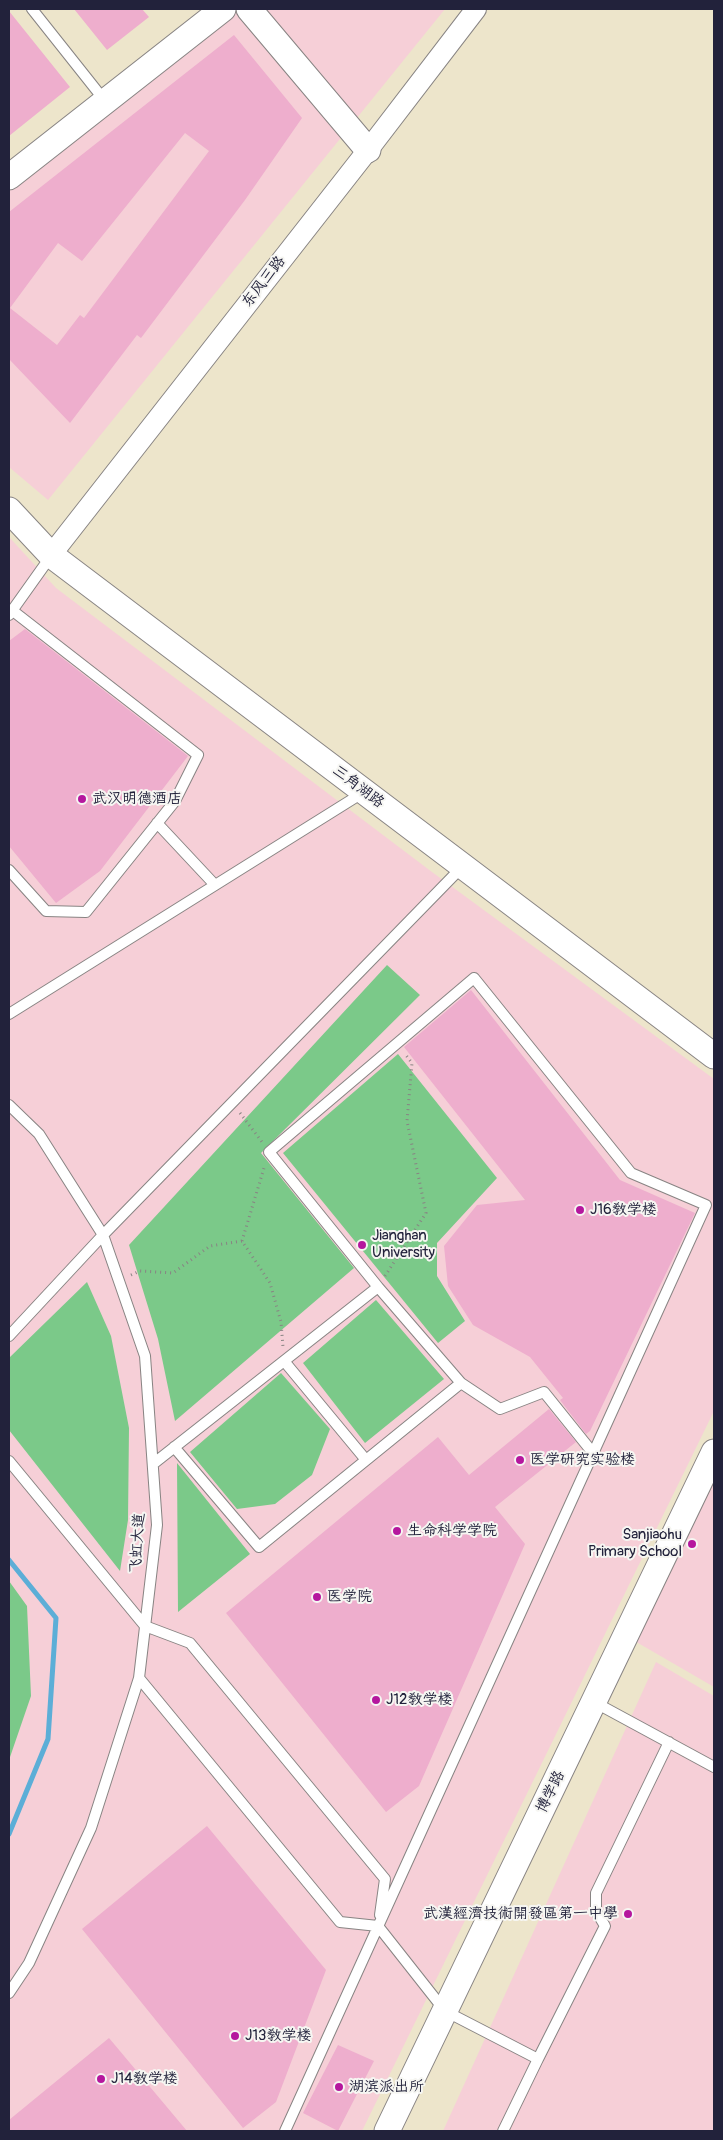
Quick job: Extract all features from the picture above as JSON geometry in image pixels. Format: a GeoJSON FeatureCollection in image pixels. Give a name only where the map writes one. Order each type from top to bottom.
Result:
{"type":"FeatureCollection","features":[{"type":"Feature","properties":{"kind":"street"},"geometry":{"type":"LineString","coordinates":[[9,177],[223,9]]}},
{"type":"Feature","properties":{"kind":"street"},"geometry":{"type":"LineString","coordinates":[[249,9],[368,150]]}},
{"type":"Feature","properties":{"kind":"street","name":"东风三路"},"geometry":{"type":"LineString","coordinates":[[51,555],[476,9]]}},
{"type":"Feature","properties":{"kind":"street","name":"三角湖路"},"geometry":{"type":"LineString","coordinates":[[9,510],[51,555],[714,1056]]}},
{"type":"Feature","properties":{"kind":"street","name":"博学路"},"geometry":{"type":"LineString","coordinates":[[387,2131],[714,1452]]}},
{"type":"Feature","properties":{"kind":"lane"},"geometry":{"type":"LineString","coordinates":[[32,9],[105,102]]}},
{"type":"Feature","properties":{"kind":"lane"},"geometry":{"type":"LineString","coordinates":[[9,870],[46,911],[86,912],[175,801],[198,755],[11,613],[51,555]]}},
{"type":"Feature","properties":{"kind":"lane"},"geometry":{"type":"LineString","coordinates":[[9,1014],[365,791]]}},
{"type":"Feature","properties":{"kind":"lane"},"geometry":{"type":"LineString","coordinates":[[157,823],[215,885]]}},
{"type":"Feature","properties":{"kind":"lane"},"geometry":{"type":"LineString","coordinates":[[11,1330],[462,867]]}},
{"type":"Feature","properties":{"kind":"lane"},"geometry":{"type":"LineString","coordinates":[[284,2131],[594,1454],[706,1206],[631,1173],[474,978],[269,1152],[378,1287],[461,1383],[500,1409],[544,1392],[594,1454]]}},
{"type":"Feature","properties":{"kind":"lane","name":"飞虹大道"},"geometry":{"type":"LineString","coordinates":[[9,1105],[39,1134],[103,1235],[119,1280],[144,1356],[157,1525],[139,1678],[91,1828],[29,1963],[9,1993]]}},
{"type":"Feature","properties":{"kind":"lane"},"geometry":{"type":"LineString","coordinates":[[153,1464],[378,1287]]}},
{"type":"Feature","properties":{"kind":"lane"},"geometry":{"type":"LineString","coordinates":[[284,1361],[366,1460]]}},
{"type":"Feature","properties":{"kind":"lane"},"geometry":{"type":"LineString","coordinates":[[174,1447],[259,1548],[461,1383]]}},
{"type":"Feature","properties":{"kind":"lane"},"geometry":{"type":"LineString","coordinates":[[10,1466],[146,1626],[190,1643],[385,1879],[378,1926]]}},
{"type":"Feature","properties":{"kind":"lane"},"geometry":{"type":"LineString","coordinates":[[139,1678],[340,1922],[378,1926],[445,2011],[538,2059]]}},
{"type":"Feature","properties":{"kind":"lane"},"geometry":{"type":"LineString","coordinates":[[594,1702],[714,1767]]}},
{"type":"Feature","properties":{"kind":"lane"},"geometry":{"type":"LineString","coordinates":[[502,2131],[605,1926],[596,1911],[596,1893],[669,1742]]}},
{"type":"Feature","properties":{"kind":"path"},"geometry":{"type":"LineString","coordinates":[[378,1287],[426,1213],[407,1121],[412,1063],[397,1043]]}},
{"type":"Feature","properties":{"kind":"path"},"geometry":{"type":"LineString","coordinates":[[232,1103],[269,1152],[242,1241]]}},
{"type":"Feature","properties":{"kind":"path"},"geometry":{"type":"LineString","coordinates":[[119,1280],[140,1271],[173,1273],[210,1246],[242,1241]]}},
{"type":"Feature","properties":{"kind":"path"},"geometry":{"type":"LineString","coordinates":[[242,1241],[270,1283],[281,1322],[284,1361]]}},
{"type":"Feature","properties":{"kind":"shaded area"},"geometry":{"type":"Polygon","coordinates":[[[224,9],[445,9],[48,500],[9,467],[9,190],[224,9]]]}},
{"type":"Feature","properties":{"kind":"shaded area","name":"Jianghan University"},"geometry":{"type":"Polygon","coordinates":[[[9,537],[56,588],[432,872],[714,1079],[714,1411],[362,2131],[9,2131],[9,537]]]}},
{"type":"Feature","properties":{"kind":"shaded area","name":"Sanjiaohu Primary School"},"geometry":{"type":"Polygon","coordinates":[[[714,1452],[714,1687],[626,1636],[714,1452]]]}},
{"type":"Feature","properties":{"kind":"shaded area","name":"武漢經濟技術開發區第一中學"},"geometry":{"type":"Polygon","coordinates":[[[656,1662],[714,1696],[714,2131],[443,2131],[656,1662]]]}},
{"type":"Feature","properties":{"kind":"green space"},"geometry":{"type":"Polygon","coordinates":[[[387,965],[420,995],[261,1153],[354,1268],[175,1421],[158,1339],[129,1245],[387,965]]]}},
{"type":"Feature","properties":{"kind":"green space"},"geometry":{"type":"Polygon","coordinates":[[[398,1054],[497,1178],[437,1243],[437,1276],[465,1321],[438,1343],[283,1153],[398,1054]]]}},
{"type":"Feature","properties":{"kind":"green space"},"geometry":{"type":"Polygon","coordinates":[[[87,1282],[111,1336],[129,1428],[128,1520],[120,1571],[9,1430],[9,1358],[87,1282]]]}},
{"type":"Feature","properties":{"kind":"green space"},"geometry":{"type":"Polygon","coordinates":[[[376,1300],[444,1379],[365,1443],[303,1363],[376,1300]]]}},
{"type":"Feature","properties":{"kind":"green space"},"geometry":{"type":"Polygon","coordinates":[[[281,1373],[330,1429],[312,1475],[275,1504],[237,1509],[190,1452],[281,1373]]]}},
{"type":"Feature","properties":{"kind":"green space"},"geometry":{"type":"Polygon","coordinates":[[[177,1463],[250,1554],[178,1612],[177,1463]]]}},
{"type":"Feature","properties":{"kind":"green space"},"geometry":{"type":"Polygon","coordinates":[[[9,1581],[27,1606],[31,1696],[9,1760],[9,1581]]]}},
{"type":"Feature","properties":{"kind":"building"},"geometry":{"type":"Polygon","coordinates":[[[74,9],[142,9],[149,17],[107,50],[74,9]]]}},
{"type":"Feature","properties":{"kind":"building"},"geometry":{"type":"Polygon","coordinates":[[[9,11],[70,87],[9,136],[9,11]]]}},
{"type":"Feature","properties":{"kind":"building"},"geometry":{"type":"Polygon","coordinates":[[[234,35],[302,118],[245,200],[141,338],[137,335],[70,423],[9,359],[9,212],[234,35]],[[185,133],[82,261],[58,243],[10,308],[57,345],[80,315],[84,318],[209,151],[185,133]]]}},
{"type":"Feature","properties":{"kind":"building","name":"武汉明德酒店"},"geometry":{"type":"Polygon","coordinates":[[[25,629],[188,756],[100,871],[56,903],[9,846],[9,641],[25,629]]]}},
{"type":"Feature","properties":{"kind":"building","name":"J16教学楼"},"geometry":{"type":"Polygon","coordinates":[[[471,990],[620,1180],[695,1213],[590,1431],[586,1434],[560,1400],[563,1398],[530,1357],[473,1325],[448,1286],[444,1246],[477,1205],[525,1200],[404,1047],[471,990]]]}},
{"type":"Feature","properties":{"kind":"building","name":"J12教学楼"},"geometry":{"type":"Polygon","coordinates":[[[549,1409],[576,1442],[495,1507],[525,1544],[419,1786],[386,1812],[226,1613],[438,1437],[469,1475],[549,1409]]]}},
{"type":"Feature","properties":{"kind":"building","name":"J13教学楼"},"geometry":{"type":"Polygon","coordinates":[[[207,1826],[326,1970],[276,2102],[243,2128],[82,1929],[207,1826]]]}},
{"type":"Feature","properties":{"kind":"building","name":"J14教学楼"},"geometry":{"type":"Polygon","coordinates":[[[109,2038],[187,2131],[9,2131],[9,2120],[109,2038]]]}},
{"type":"Feature","properties":{"kind":"building","name":"湖滨派出所"},"geometry":{"type":"Polygon","coordinates":[[[338,2045],[374,2061],[338,2131],[303,2113],[338,2045]]]}},
{"type":"Feature","properties":{"kind":"waterway"},"geometry":{"type":"LineString","coordinates":[[9,1560],[56,1618],[48,1739],[9,1834]]}},
{"type":"Feature","properties":{"kind":"place","name":"武汉明德酒店"},"geometry":{"type":"Point","coordinates":[82,799]}},
{"type":"Feature","properties":{"kind":"place","name":"J16教学楼"},"geometry":{"type":"Point","coordinates":[580,1210]}},
{"type":"Feature","properties":{"kind":"place","name":"Jianghan University"},"geometry":{"type":"Point","coordinates":[362,1245]}},
{"type":"Feature","properties":{"kind":"place","name":"医学研究实验楼"},"geometry":{"type":"Point","coordinates":[520,1460]}},
{"type":"Feature","properties":{"kind":"place","name":"生命科学学院"},"geometry":{"type":"Point","coordinates":[397,1531]}},
{"type":"Feature","properties":{"kind":"place","name":"Sanjiaohu Primary School"},"geometry":{"type":"Point","coordinates":[692,1544]}},
{"type":"Feature","properties":{"kind":"place","name":"医学院"},"geometry":{"type":"Point","coordinates":[317,1597]}},
{"type":"Feature","properties":{"kind":"place","name":"J12教学楼"},"geometry":{"type":"Point","coordinates":[376,1700]}},
{"type":"Feature","properties":{"kind":"place","name":"武漢經濟技術開發區第一中學"},"geometry":{"type":"Point","coordinates":[628,1914]}},
{"type":"Feature","properties":{"kind":"place","name":"J13教学楼"},"geometry":{"type":"Point","coordinates":[235,2036]}},
{"type":"Feature","properties":{"kind":"place","name":"J14教学楼"},"geometry":{"type":"Point","coordinates":[101,2079]}},
{"type":"Feature","properties":{"kind":"place","name":"湖滨派出所"},"geometry":{"type":"Point","coordinates":[339,2087]}}]}
